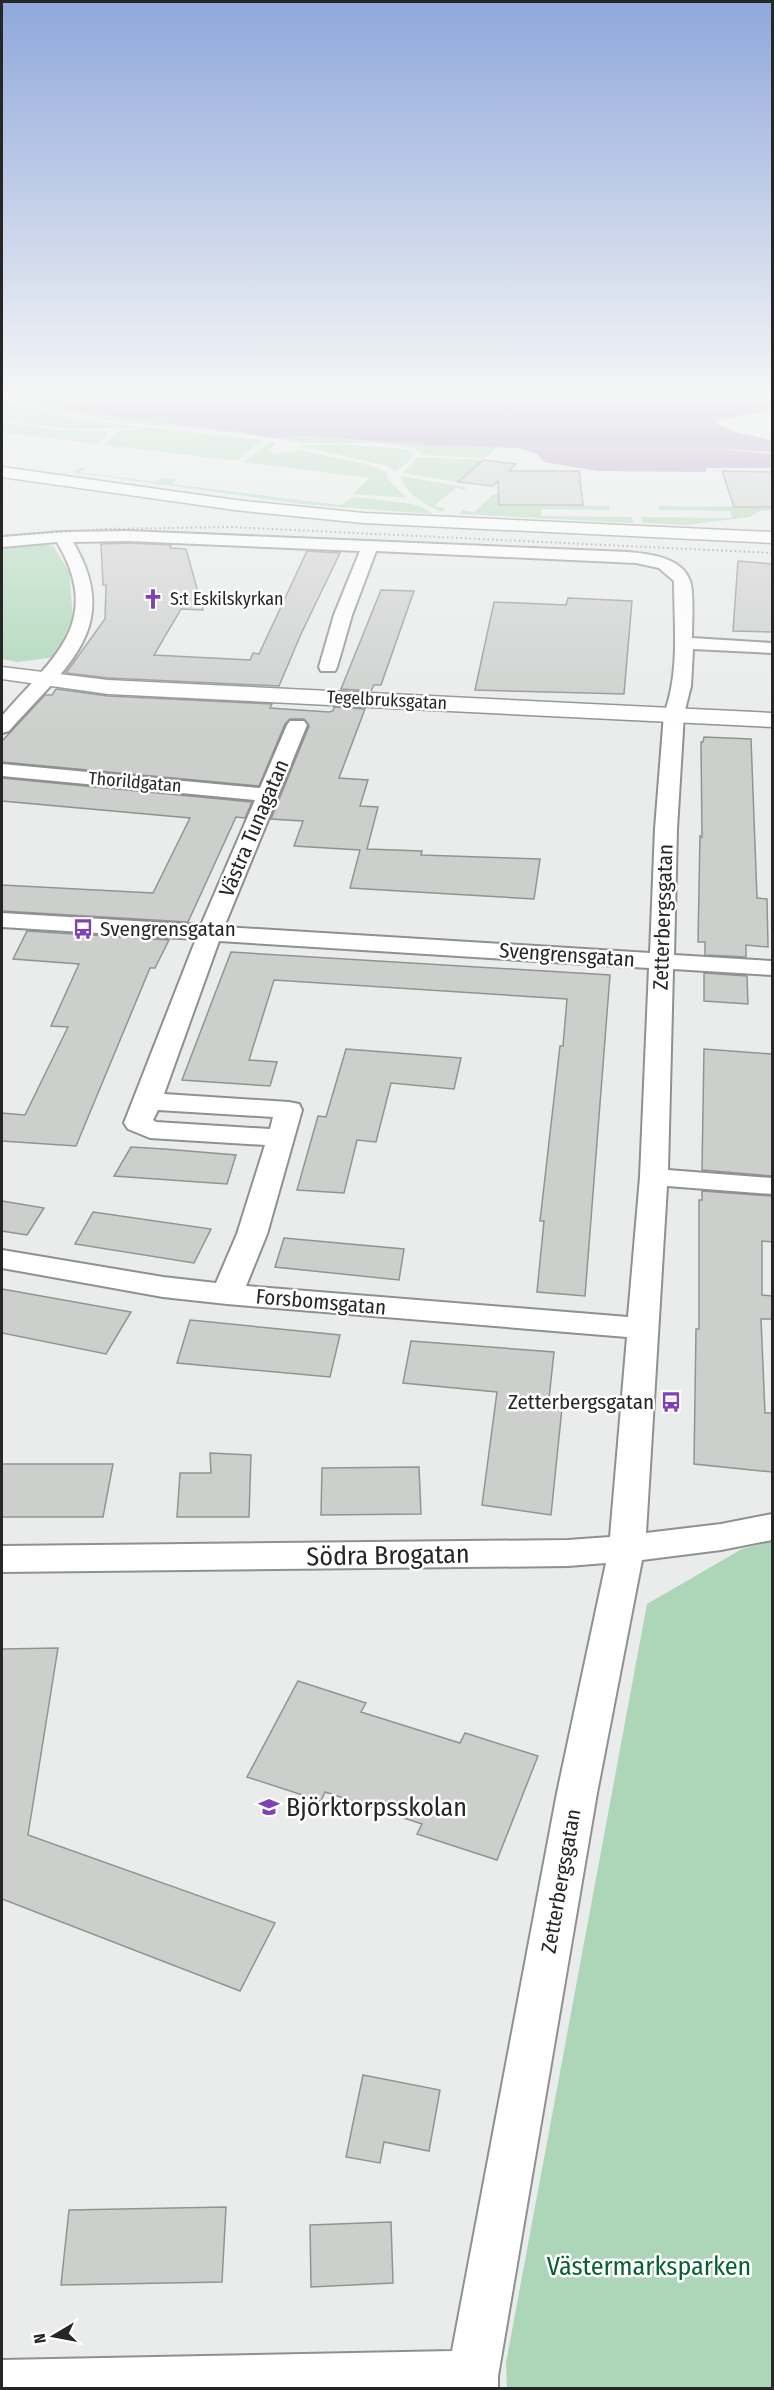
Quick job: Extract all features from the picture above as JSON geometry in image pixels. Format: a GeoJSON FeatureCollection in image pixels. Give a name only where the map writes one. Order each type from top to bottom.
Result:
{"type":"FeatureCollection","features":[{"type":"Feature","properties":{"kind":"street"},"geometry":{"type":"LineString","coordinates":[[272,509],[340,516],[772,538]]}},
{"type":"Feature","properties":{"kind":"street"},"geometry":{"type":"LineString","coordinates":[[2,542],[62,537],[128,536],[369,548],[343,615],[328,667]]}},
{"type":"Feature","properties":{"kind":"street"},"geometry":{"type":"LineString","coordinates":[[2,727],[46,681],[71,648],[83,625],[84,587],[80,569],[62,537]]}},
{"type":"Feature","properties":{"kind":"street","name":"Zetterbergsgatan"},"geometry":{"type":"LineString","coordinates":[[369,548],[628,556],[654,560],[668,565],[677,572],[682,581],[683,643],[680,702],[674,714],[661,961],[654,1177],[627,1549],[577,1793],[473,2382]]}},
{"type":"Feature","properties":{"kind":"street"},"geometry":{"type":"LineString","coordinates":[[683,643],[772,648]]}},
{"type":"Feature","properties":{"kind":"street","name":"Tegelbruksgatan"},"geometry":{"type":"LineString","coordinates":[[2,674],[108,687],[772,720]]}},
{"type":"Feature","properties":{"kind":"street","name":"Västra Tunagatan"},"geometry":{"type":"LineString","coordinates":[[227,1294],[252,1234],[289,1110],[148,1101],[210,933],[297,724]]}},
{"type":"Feature","properties":{"kind":"street","name":"Thorildgatan"},"geometry":{"type":"LineString","coordinates":[[2,770],[269,795]]}},
{"type":"Feature","properties":{"kind":"street","name":"Svengrensgatan"},"geometry":{"type":"LineString","coordinates":[[2,920],[772,968]]}},
{"type":"Feature","properties":{"kind":"street"},"geometry":{"type":"LineString","coordinates":[[654,1177],[772,1186]]}},
{"type":"Feature","properties":{"kind":"street","name":"Forsbomsgatan"},"geometry":{"type":"LineString","coordinates":[[2,1259],[163,1287],[227,1294],[643,1328]]}},
{"type":"Feature","properties":{"kind":"street","name":"Södra Brogatan"},"geometry":{"type":"LineString","coordinates":[[2,1559],[568,1553],[627,1549],[741,1534],[772,1527]]}},
{"type":"Feature","properties":{"kind":"street"},"geometry":{"type":"LineString","coordinates":[[2,2386],[473,2382]]}},
{"type":"Feature","properties":{"kind":"green space"},"geometry":{"type":"Polygon","coordinates":[[[361,509],[424,509],[433,514],[361,509]]]}},
{"type":"Feature","properties":{"kind":"green space"},"geometry":{"type":"Polygon","coordinates":[[[478,509],[610,509],[541,509],[542,516],[632,517],[633,523],[460,514],[462,510],[474,512],[478,509]]]}},
{"type":"Feature","properties":{"kind":"green space"},"geometry":{"type":"Polygon","coordinates":[[[772,509],[760,511],[750,517],[686,525],[643,523],[641,517],[732,518],[730,511],[660,510],[772,509]]]}},
{"type":"Feature","properties":{"kind":"green space"},"geometry":{"type":"Polygon","coordinates":[[[38,543],[53,546],[69,571],[73,617],[55,657],[18,662],[2,659],[2,547],[38,543]]]}},
{"type":"Feature","properties":{"kind":"green space","name":"Västermarksparken"},"geometry":{"type":"Polygon","coordinates":[[[772,1541],[772,2388],[507,2388],[506,2363],[647,1604],[742,1549],[772,1541]]]}},
{"type":"Feature","properties":{"kind":"building"},"geometry":{"type":"Polygon","coordinates":[[[101,544],[171,545],[170,548],[186,549],[203,610],[181,609],[154,655],[250,660],[253,653],[259,654],[307,551],[340,553],[279,686],[108,678],[66,673],[105,619],[106,585],[103,585],[101,544]]]}},
{"type":"Feature","properties":{"kind":"building"},"geometry":{"type":"Polygon","coordinates":[[[738,561],[772,564],[772,632],[733,631],[738,561]]]}},
{"type":"Feature","properties":{"kind":"building"},"geometry":{"type":"Polygon","coordinates":[[[381,590],[414,591],[381,685],[374,685],[371,691],[341,689],[381,590]]]}},
{"type":"Feature","properties":{"kind":"building"},"geometry":{"type":"Polygon","coordinates":[[[568,598],[632,601],[624,694],[475,690],[494,602],[566,605],[568,598]]]}},
{"type":"Feature","properties":{"kind":"building"},"geometry":{"type":"Polygon","coordinates":[[[56,689],[108,696],[272,704],[270,708],[329,712],[333,711],[334,707],[365,709],[339,778],[368,780],[360,806],[378,807],[367,849],[422,851],[421,855],[540,859],[534,899],[350,888],[360,850],[294,846],[303,821],[271,819],[309,726],[304,719],[290,719],[285,724],[259,786],[2,762],[2,741],[45,695],[52,695],[56,689]]]}},
{"type":"Feature","properties":{"kind":"building"},"geometry":{"type":"Polygon","coordinates":[[[704,737],[751,739],[757,898],[767,899],[768,947],[746,945],[746,957],[705,955],[705,942],[698,942],[700,836],[702,837],[701,742],[704,737]]]}},
{"type":"Feature","properties":{"kind":"building"},"geometry":{"type":"Polygon","coordinates":[[[2,778],[252,802],[245,818],[236,817],[188,922],[2,911],[2,885],[153,893],[190,818],[2,801],[2,778]]]}},
{"type":"Feature","properties":{"kind":"building"},"geometry":{"type":"Polygon","coordinates":[[[27,931],[169,940],[155,968],[150,968],[76,1146],[2,1141],[2,1113],[25,1115],[68,1027],[51,1026],[79,964],[13,959],[27,931]]]}},
{"type":"Feature","properties":{"kind":"building"},"geometry":{"type":"Polygon","coordinates":[[[231,952],[610,975],[585,1296],[537,1292],[544,1221],[540,1221],[567,999],[274,980],[249,1060],[277,1062],[270,1086],[182,1080],[231,952]]]}},
{"type":"Feature","properties":{"kind":"building"},"geometry":{"type":"Polygon","coordinates":[[[704,973],[747,976],[748,1004],[704,1001],[704,973]]]}},
{"type":"Feature","properties":{"kind":"building"},"geometry":{"type":"Polygon","coordinates":[[[346,1049],[461,1058],[454,1089],[391,1083],[376,1142],[357,1140],[344,1193],[297,1190],[318,1116],[326,1117],[346,1049]]]}},
{"type":"Feature","properties":{"kind":"building"},"geometry":{"type":"Polygon","coordinates":[[[704,1049],[772,1054],[772,1176],[702,1170],[704,1049]]]}},
{"type":"Feature","properties":{"kind":"building"},"geometry":{"type":"Polygon","coordinates":[[[131,1147],[236,1155],[227,1184],[114,1176],[131,1147]]]}},
{"type":"Feature","properties":{"kind":"building"},"geometry":{"type":"Polygon","coordinates":[[[702,1191],[772,1196],[772,1242],[762,1241],[762,1295],[772,1296],[772,1319],[761,1319],[765,1413],[772,1413],[772,1472],[694,1464],[696,1329],[699,1329],[699,1200],[702,1200],[702,1191]]]}},
{"type":"Feature","properties":{"kind":"building"},"geometry":{"type":"Polygon","coordinates":[[[2,1201],[44,1208],[27,1235],[2,1231],[2,1201]]]}},
{"type":"Feature","properties":{"kind":"building"},"geometry":{"type":"Polygon","coordinates":[[[93,1212],[211,1229],[194,1263],[75,1244],[93,1212]]]}},
{"type":"Feature","properties":{"kind":"building"},"geometry":{"type":"Polygon","coordinates":[[[284,1238],[404,1249],[399,1280],[275,1267],[284,1238]]]}},
{"type":"Feature","properties":{"kind":"building"},"geometry":{"type":"Polygon","coordinates":[[[2,1289],[131,1312],[106,1354],[2,1333],[2,1289]]]}},
{"type":"Feature","properties":{"kind":"building"},"geometry":{"type":"Polygon","coordinates":[[[190,1320],[340,1335],[330,1377],[177,1363],[190,1320]]]}},
{"type":"Feature","properties":{"kind":"building"},"geometry":{"type":"Polygon","coordinates":[[[411,1341],[554,1352],[548,1408],[562,1408],[551,1515],[482,1505],[497,1392],[403,1383],[411,1341]]]}},
{"type":"Feature","properties":{"kind":"building"},"geometry":{"type":"Polygon","coordinates":[[[210,1453],[251,1455],[249,1517],[177,1517],[180,1473],[211,1473],[210,1453]]]}},
{"type":"Feature","properties":{"kind":"building"},"geometry":{"type":"Polygon","coordinates":[[[2,1464],[113,1464],[103,1517],[2,1517],[2,1464]]]}},
{"type":"Feature","properties":{"kind":"building"},"geometry":{"type":"Polygon","coordinates":[[[419,1467],[421,1514],[321,1515],[322,1468],[419,1467]]]}},
{"type":"Feature","properties":{"kind":"building"},"geometry":{"type":"Polygon","coordinates":[[[58,1648],[28,1835],[275,1923],[240,1991],[2,1899],[2,1649],[58,1648]]]}},
{"type":"Feature","properties":{"kind":"building"},"geometry":{"type":"Polygon","coordinates":[[[298,1681],[366,1703],[361,1712],[460,1743],[465,1733],[538,1756],[497,1860],[417,1834],[422,1824],[325,1792],[321,1801],[247,1777],[298,1681]]]}},
{"type":"Feature","properties":{"kind":"building"},"geometry":{"type":"Polygon","coordinates":[[[363,2075],[440,2090],[429,2151],[384,2142],[380,2163],[346,2157],[363,2075]]]}},
{"type":"Feature","properties":{"kind":"building"},"geometry":{"type":"Polygon","coordinates":[[[226,2207],[222,2282],[61,2285],[69,2210],[226,2207]]]}},
{"type":"Feature","properties":{"kind":"building"},"geometry":{"type":"Polygon","coordinates":[[[391,2222],[393,2283],[311,2287],[310,2225],[391,2222]]]}},
{"type":"Feature","properties":{"kind":"railway"},"geometry":{"type":"LineString","coordinates":[[2,536],[105,529],[231,527],[772,553]]}},
{"type":"Feature","properties":{"kind":"place","name":"S:t Eskilskyrkan"},"geometry":{"type":"Point","coordinates":[153,599]}},
{"type":"Feature","properties":{"kind":"place","name":"Svengrensgatan"},"geometry":{"type":"Point","coordinates":[83,929]}},
{"type":"Feature","properties":{"kind":"place","name":"Zetterbergsgatan"},"geometry":{"type":"Point","coordinates":[671,1402]}},
{"type":"Feature","properties":{"kind":"place","name":"Björktorpsskolan"},"geometry":{"type":"Point","coordinates":[269,1807]}}]}
